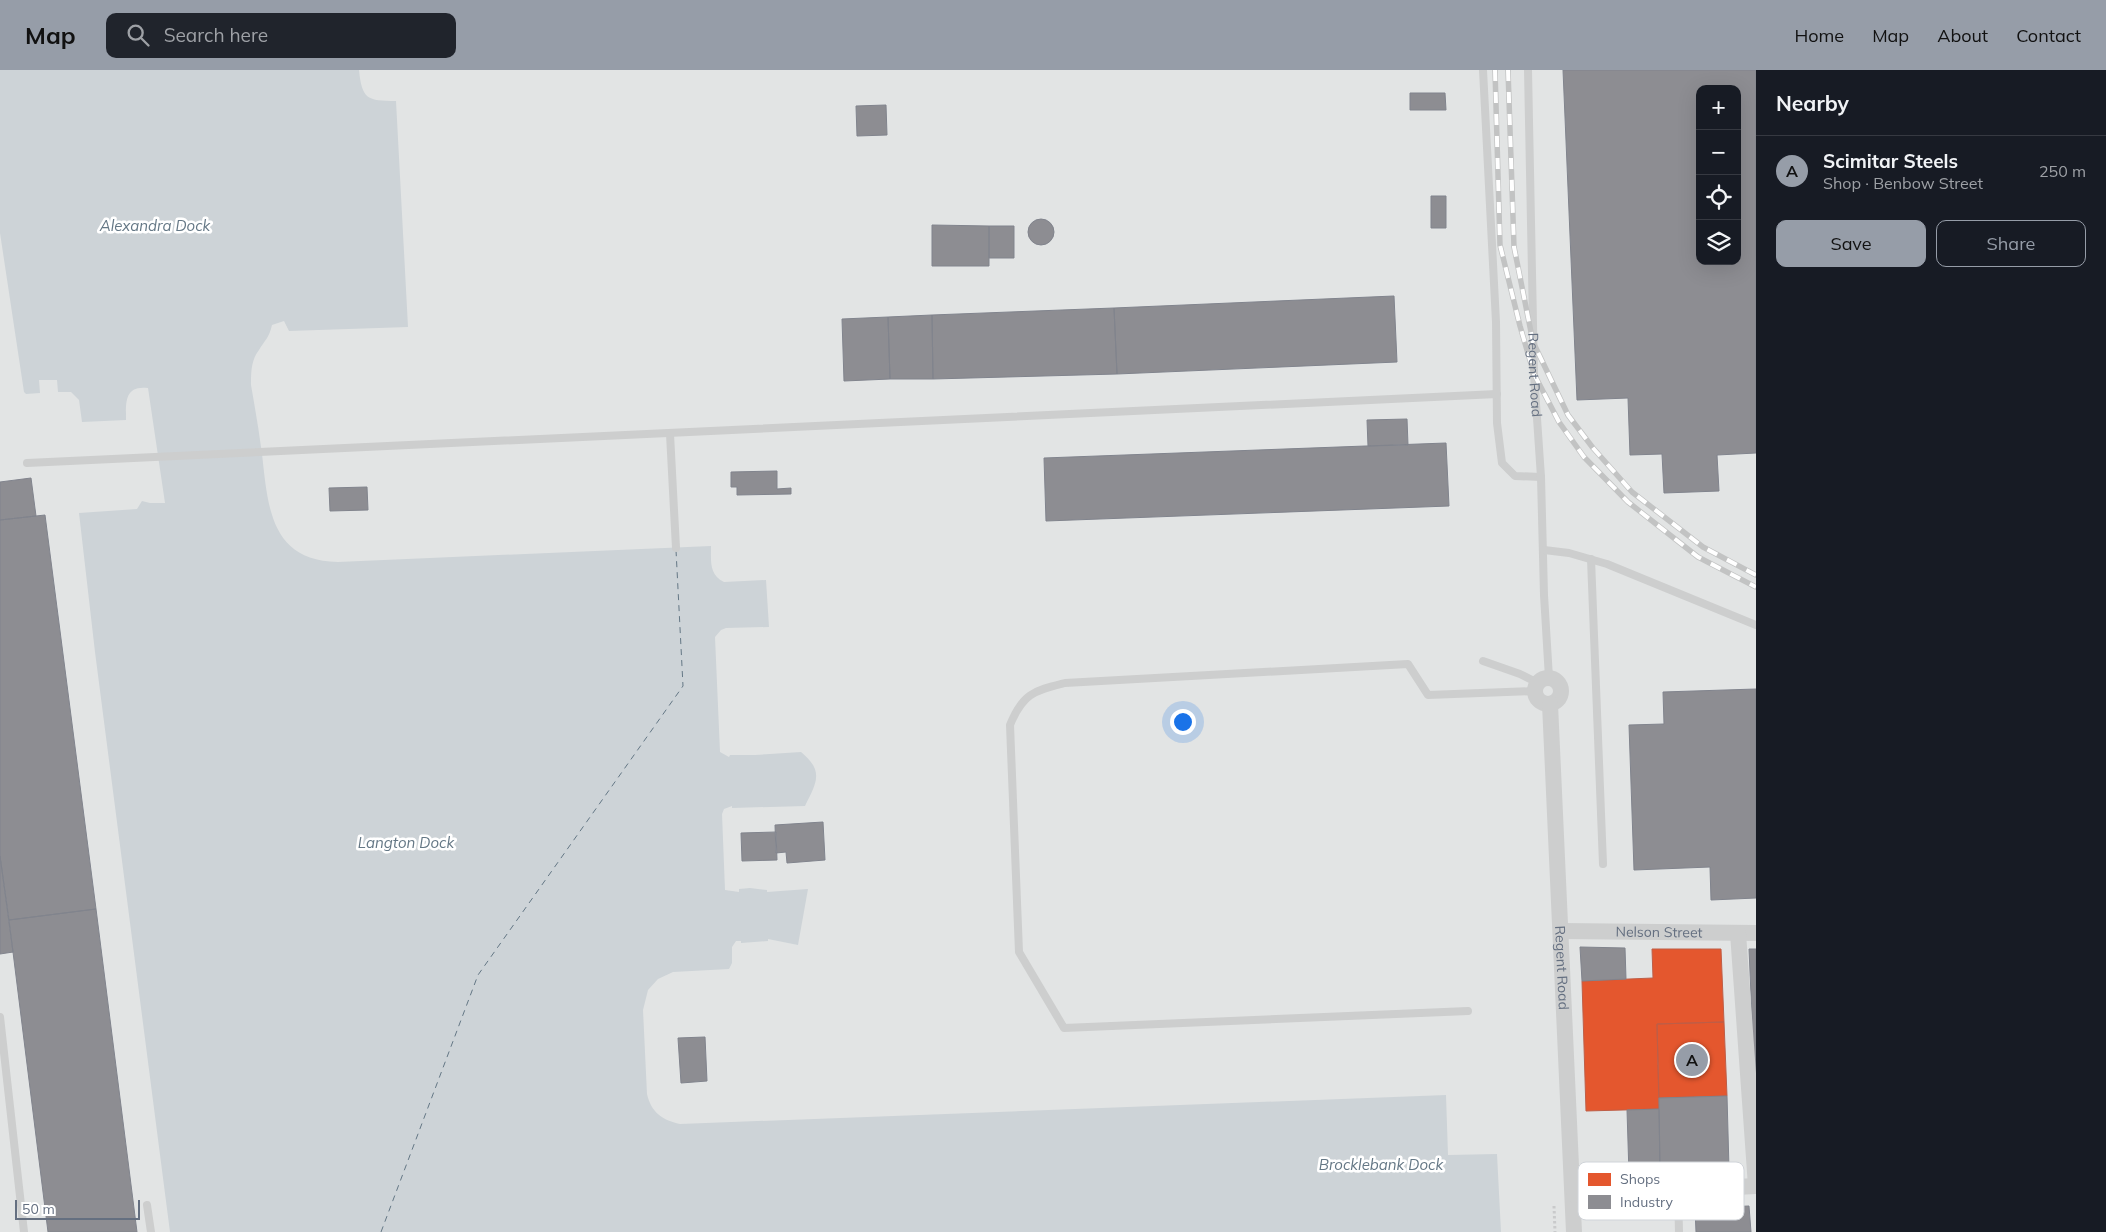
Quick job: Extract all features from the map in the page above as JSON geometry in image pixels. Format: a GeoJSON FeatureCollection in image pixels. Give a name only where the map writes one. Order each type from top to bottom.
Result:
{"type":"FeatureCollection","features":[{"type":"Feature","properties":{"kind":"street"},"geometry":{"type":"LineString","coordinates":[[1557,682],[1561,689],[1557,700],[1550,704],[1538,699],[1541,684],[1557,682]]}},
{"type":"Feature","properties":{"kind":"street","name":"Regent Road"},"geometry":{"type":"LineString","coordinates":[[1550,704],[1574,1195],[1574,1232]]}},
{"type":"Feature","properties":{"kind":"street","name":"Nelson Street"},"geometry":{"type":"LineString","coordinates":[[1561,931],[1756,933]]}},
{"type":"Feature","properties":{"kind":"street"},"geometry":{"type":"LineString","coordinates":[[1738,933],[1756,1186]]}},
{"type":"Feature","properties":{"kind":"street"},"geometry":{"type":"LineString","coordinates":[[1574,1195],[1578,1195]]}},
{"type":"Feature","properties":{"kind":"lane"},"geometry":{"type":"LineString","coordinates":[[1483,70],[1496,322],[1497,424],[1502,463],[1515,476],[1541,477]]}},
{"type":"Feature","properties":{"kind":"lane","name":"Regent Road"},"geometry":{"type":"LineString","coordinates":[[1528,70],[1534,374],[1544,550],[1541,684]]}},
{"type":"Feature","properties":{"kind":"lane"},"geometry":{"type":"LineString","coordinates":[[27,463],[1497,394]]}},
{"type":"Feature","properties":{"kind":"lane"},"geometry":{"type":"LineString","coordinates":[[670,434],[676,548]]}},
{"type":"Feature","properties":{"kind":"lane"},"geometry":{"type":"LineString","coordinates":[[1544,550],[1569,553],[1591,559],[1756,625]]}},
{"type":"Feature","properties":{"kind":"lane"},"geometry":{"type":"LineString","coordinates":[[1591,559],[1603,864]]}},
{"type":"Feature","properties":{"kind":"lane"},"geometry":{"type":"LineString","coordinates":[[1483,661],[1520,674],[1541,684]]}},
{"type":"Feature","properties":{"kind":"lane"},"geometry":{"type":"LineString","coordinates":[[1468,1011],[1064,1028],[1019,952],[1010,725],[1017,706],[1036,690],[1065,683],[1408,664],[1428,695],[1541,684]]}},
{"type":"Feature","properties":{"kind":"lane"},"geometry":{"type":"LineString","coordinates":[[0,1017],[24,1232]]}},
{"type":"Feature","properties":{"kind":"lane"},"geometry":{"type":"LineString","coordinates":[[147,1205],[150,1232]]}},
{"type":"Feature","properties":{"kind":"path"},"geometry":{"type":"LineString","coordinates":[[1554,1206],[1555,1232]]}},
{"type":"Feature","properties":{"kind":"shaded area"},"geometry":{"type":"Polygon","coordinates":[[[0,70],[1756,70],[1756,1232],[0,1232],[0,70]]]}},
{"type":"Feature","properties":{"kind":"water","name":"Langton Dock"},"geometry":{"type":"Polygon","coordinates":[[[0,70],[359,70],[364,93],[372,99],[396,101],[408,327],[289,331],[284,321],[272,325],[268,336],[256,354],[251,371],[251,385],[271,511],[277,527],[286,541],[298,552],[315,559],[338,562],[711,546],[712,567],[719,579],[724,582],[766,580],[769,627],[726,628],[721,630],[715,637],[720,752],[729,757],[730,755],[801,752],[813,765],[816,777],[813,790],[805,806],[732,808],[732,806],[724,809],[722,814],[725,890],[739,892],[739,889],[750,888],[767,890],[767,892],[808,889],[798,945],[768,939],[768,941],[741,943],[741,941],[736,941],[732,947],[732,963],[729,969],[673,972],[658,979],[648,990],[643,1010],[647,1094],[651,1106],[658,1114],[680,1124],[1446,1095],[1448,1155],[1497,1154],[1501,1232],[170,1232],[95,652],[79,513],[137,509],[142,501],[165,503],[148,388],[134,389],[130,392],[127,402],[126,420],[82,422],[79,400],[71,392],[58,392],[57,380],[39,380],[40,393],[26,394],[24,392],[0,233],[0,70]]]}},
{"type":"Feature","properties":{"kind":"building: Shops"},"geometry":{"type":"Polygon","coordinates":[[[1652,949],[1721,949],[1724,1022],[1657,1024],[1659,1109],[1586,1111],[1582,981],[1653,978],[1652,949]]]}},
{"type":"Feature","properties":{"kind":"building: Shops"},"geometry":{"type":"Polygon","coordinates":[[[1724,1022],[1727,1096],[1659,1098],[1657,1024],[1724,1022]]]}},
{"type":"Feature","properties":{"kind":"building: Industry"},"geometry":{"type":"Polygon","coordinates":[[[1563,70],[1756,70],[1756,453],[1717,455],[1719,491],[1664,493],[1662,454],[1630,455],[1628,398],[1577,400],[1563,70]]]}},
{"type":"Feature","properties":{"kind":"building: Industry"},"geometry":{"type":"Polygon","coordinates":[[[1410,93],[1445,93],[1446,110],[1410,110],[1410,93]]]}},
{"type":"Feature","properties":{"kind":"building: Industry"},"geometry":{"type":"Polygon","coordinates":[[[886,105],[887,135],[857,136],[856,106],[886,105]]]}},
{"type":"Feature","properties":{"kind":"building: Industry"},"geometry":{"type":"Polygon","coordinates":[[[1431,196],[1446,196],[1446,228],[1431,228],[1431,196]]]}},
{"type":"Feature","properties":{"kind":"building: Industry"},"geometry":{"type":"Polygon","coordinates":[[[1041,219],[1050,223],[1054,232],[1050,241],[1041,245],[1032,241],[1028,232],[1032,223],[1041,219]]]}},
{"type":"Feature","properties":{"kind":"building: Industry"},"geometry":{"type":"Polygon","coordinates":[[[932,225],[989,226],[989,266],[932,266],[932,225]]]}},
{"type":"Feature","properties":{"kind":"building: Industry"},"geometry":{"type":"Polygon","coordinates":[[[989,226],[1014,226],[1014,258],[989,258],[989,226]]]}},
{"type":"Feature","properties":{"kind":"building: Industry"},"geometry":{"type":"Polygon","coordinates":[[[1394,296],[1397,362],[1117,374],[1114,308],[1394,296]]]}},
{"type":"Feature","properties":{"kind":"building: Industry"},"geometry":{"type":"Polygon","coordinates":[[[1114,308],[1117,374],[933,379],[932,315],[1114,308]]]}},
{"type":"Feature","properties":{"kind":"building: Industry"},"geometry":{"type":"Polygon","coordinates":[[[932,315],[933,379],[890,379],[888,317],[932,315]]]}},
{"type":"Feature","properties":{"kind":"building: Industry"},"geometry":{"type":"Polygon","coordinates":[[[888,317],[890,379],[844,381],[842,319],[888,317]]]}},
{"type":"Feature","properties":{"kind":"building: Industry"},"geometry":{"type":"Polygon","coordinates":[[[1407,419],[1408,445],[1368,446],[1367,420],[1407,419]]]}},
{"type":"Feature","properties":{"kind":"building: Industry"},"geometry":{"type":"Polygon","coordinates":[[[1446,443],[1449,506],[1046,521],[1044,458],[1446,443]]]}},
{"type":"Feature","properties":{"kind":"building: Industry"},"geometry":{"type":"Polygon","coordinates":[[[777,471],[777,489],[791,488],[791,494],[737,495],[737,487],[731,487],[731,472],[777,471]]]}},
{"type":"Feature","properties":{"kind":"building: Industry"},"geometry":{"type":"Polygon","coordinates":[[[31,478],[36,516],[0,520],[0,482],[31,478]]]}},
{"type":"Feature","properties":{"kind":"building: Industry"},"geometry":{"type":"Polygon","coordinates":[[[367,487],[368,510],[330,511],[329,488],[367,487]]]}},
{"type":"Feature","properties":{"kind":"building: Industry"},"geometry":{"type":"Polygon","coordinates":[[[45,515],[96,909],[9,920],[0,856],[0,520],[45,515]]]}},
{"type":"Feature","properties":{"kind":"building: Industry"},"geometry":{"type":"Polygon","coordinates":[[[1756,689],[1756,898],[1711,900],[1710,867],[1634,870],[1629,725],[1664,724],[1663,692],[1756,689]]]}},
{"type":"Feature","properties":{"kind":"building: Industry"},"geometry":{"type":"Polygon","coordinates":[[[823,822],[825,860],[787,863],[786,852],[776,853],[775,825],[823,822]]]}},
{"type":"Feature","properties":{"kind":"building: Industry"},"geometry":{"type":"Polygon","coordinates":[[[776,832],[777,860],[742,861],[741,833],[776,832]]]}},
{"type":"Feature","properties":{"kind":"building: Industry"},"geometry":{"type":"Polygon","coordinates":[[[0,856],[13,952],[0,954],[0,856]]]}},
{"type":"Feature","properties":{"kind":"building: Industry"},"geometry":{"type":"Polygon","coordinates":[[[96,909],[137,1232],[48,1232],[9,920],[96,909]]]}},
{"type":"Feature","properties":{"kind":"building: Industry"},"geometry":{"type":"Polygon","coordinates":[[[1580,947],[1625,948],[1626,979],[1582,981],[1580,947]]]}},
{"type":"Feature","properties":{"kind":"building: Industry"},"geometry":{"type":"Polygon","coordinates":[[[1749,949],[1756,949],[1756,1110],[1749,949]]]}},
{"type":"Feature","properties":{"kind":"building: Industry"},"geometry":{"type":"Polygon","coordinates":[[[705,1037],[707,1081],[681,1083],[678,1038],[705,1037]]]}},
{"type":"Feature","properties":{"kind":"building: Industry"},"geometry":{"type":"Polygon","coordinates":[[[1727,1096],[1729,1162],[1660,1162],[1659,1098],[1727,1096]]]}},
{"type":"Feature","properties":{"kind":"building: Industry"},"geometry":{"type":"Polygon","coordinates":[[[1659,1109],[1660,1162],[1629,1162],[1627,1110],[1659,1109]]]}},
{"type":"Feature","properties":{"kind":"building: Industry"},"geometry":{"type":"Polygon","coordinates":[[[1744,1206],[1749,1206],[1751,1232],[1696,1232],[1696,1220],[1744,1220],[1744,1206]]]}},
{"type":"Feature","properties":{"kind":"ferry route"},"geometry":{"type":"LineString","coordinates":[[381,1232],[478,975],[683,686],[676,550]]}},
{"type":"Feature","properties":{"kind":"railway"},"geometry":{"type":"LineString","coordinates":[[1495,70],[1500,245],[1534,374],[1559,422],[1584,457],[1628,502],[1698,557],[1756,587]]}},
{"type":"Feature","properties":{"kind":"railway"},"geometry":{"type":"LineString","coordinates":[[1508,70],[1514,247],[1533,342],[1568,415],[1593,448],[1632,492],[1703,547],[1756,575]]}},
{"type":"Feature","properties":{"kind":"place","name":"Scimitar Steels"},"geometry":{"type":"Point","coordinates":[1692,1060]}},
{"type":"Feature","properties":{"kind":"water label","name":"Alexandra Dock"},"geometry":{"type":"Point","coordinates":[155,225]}},
{"type":"Feature","properties":{"kind":"water label","name":"Brocklebank Dock"},"geometry":{"type":"Point","coordinates":[1381,1164]}}]}
